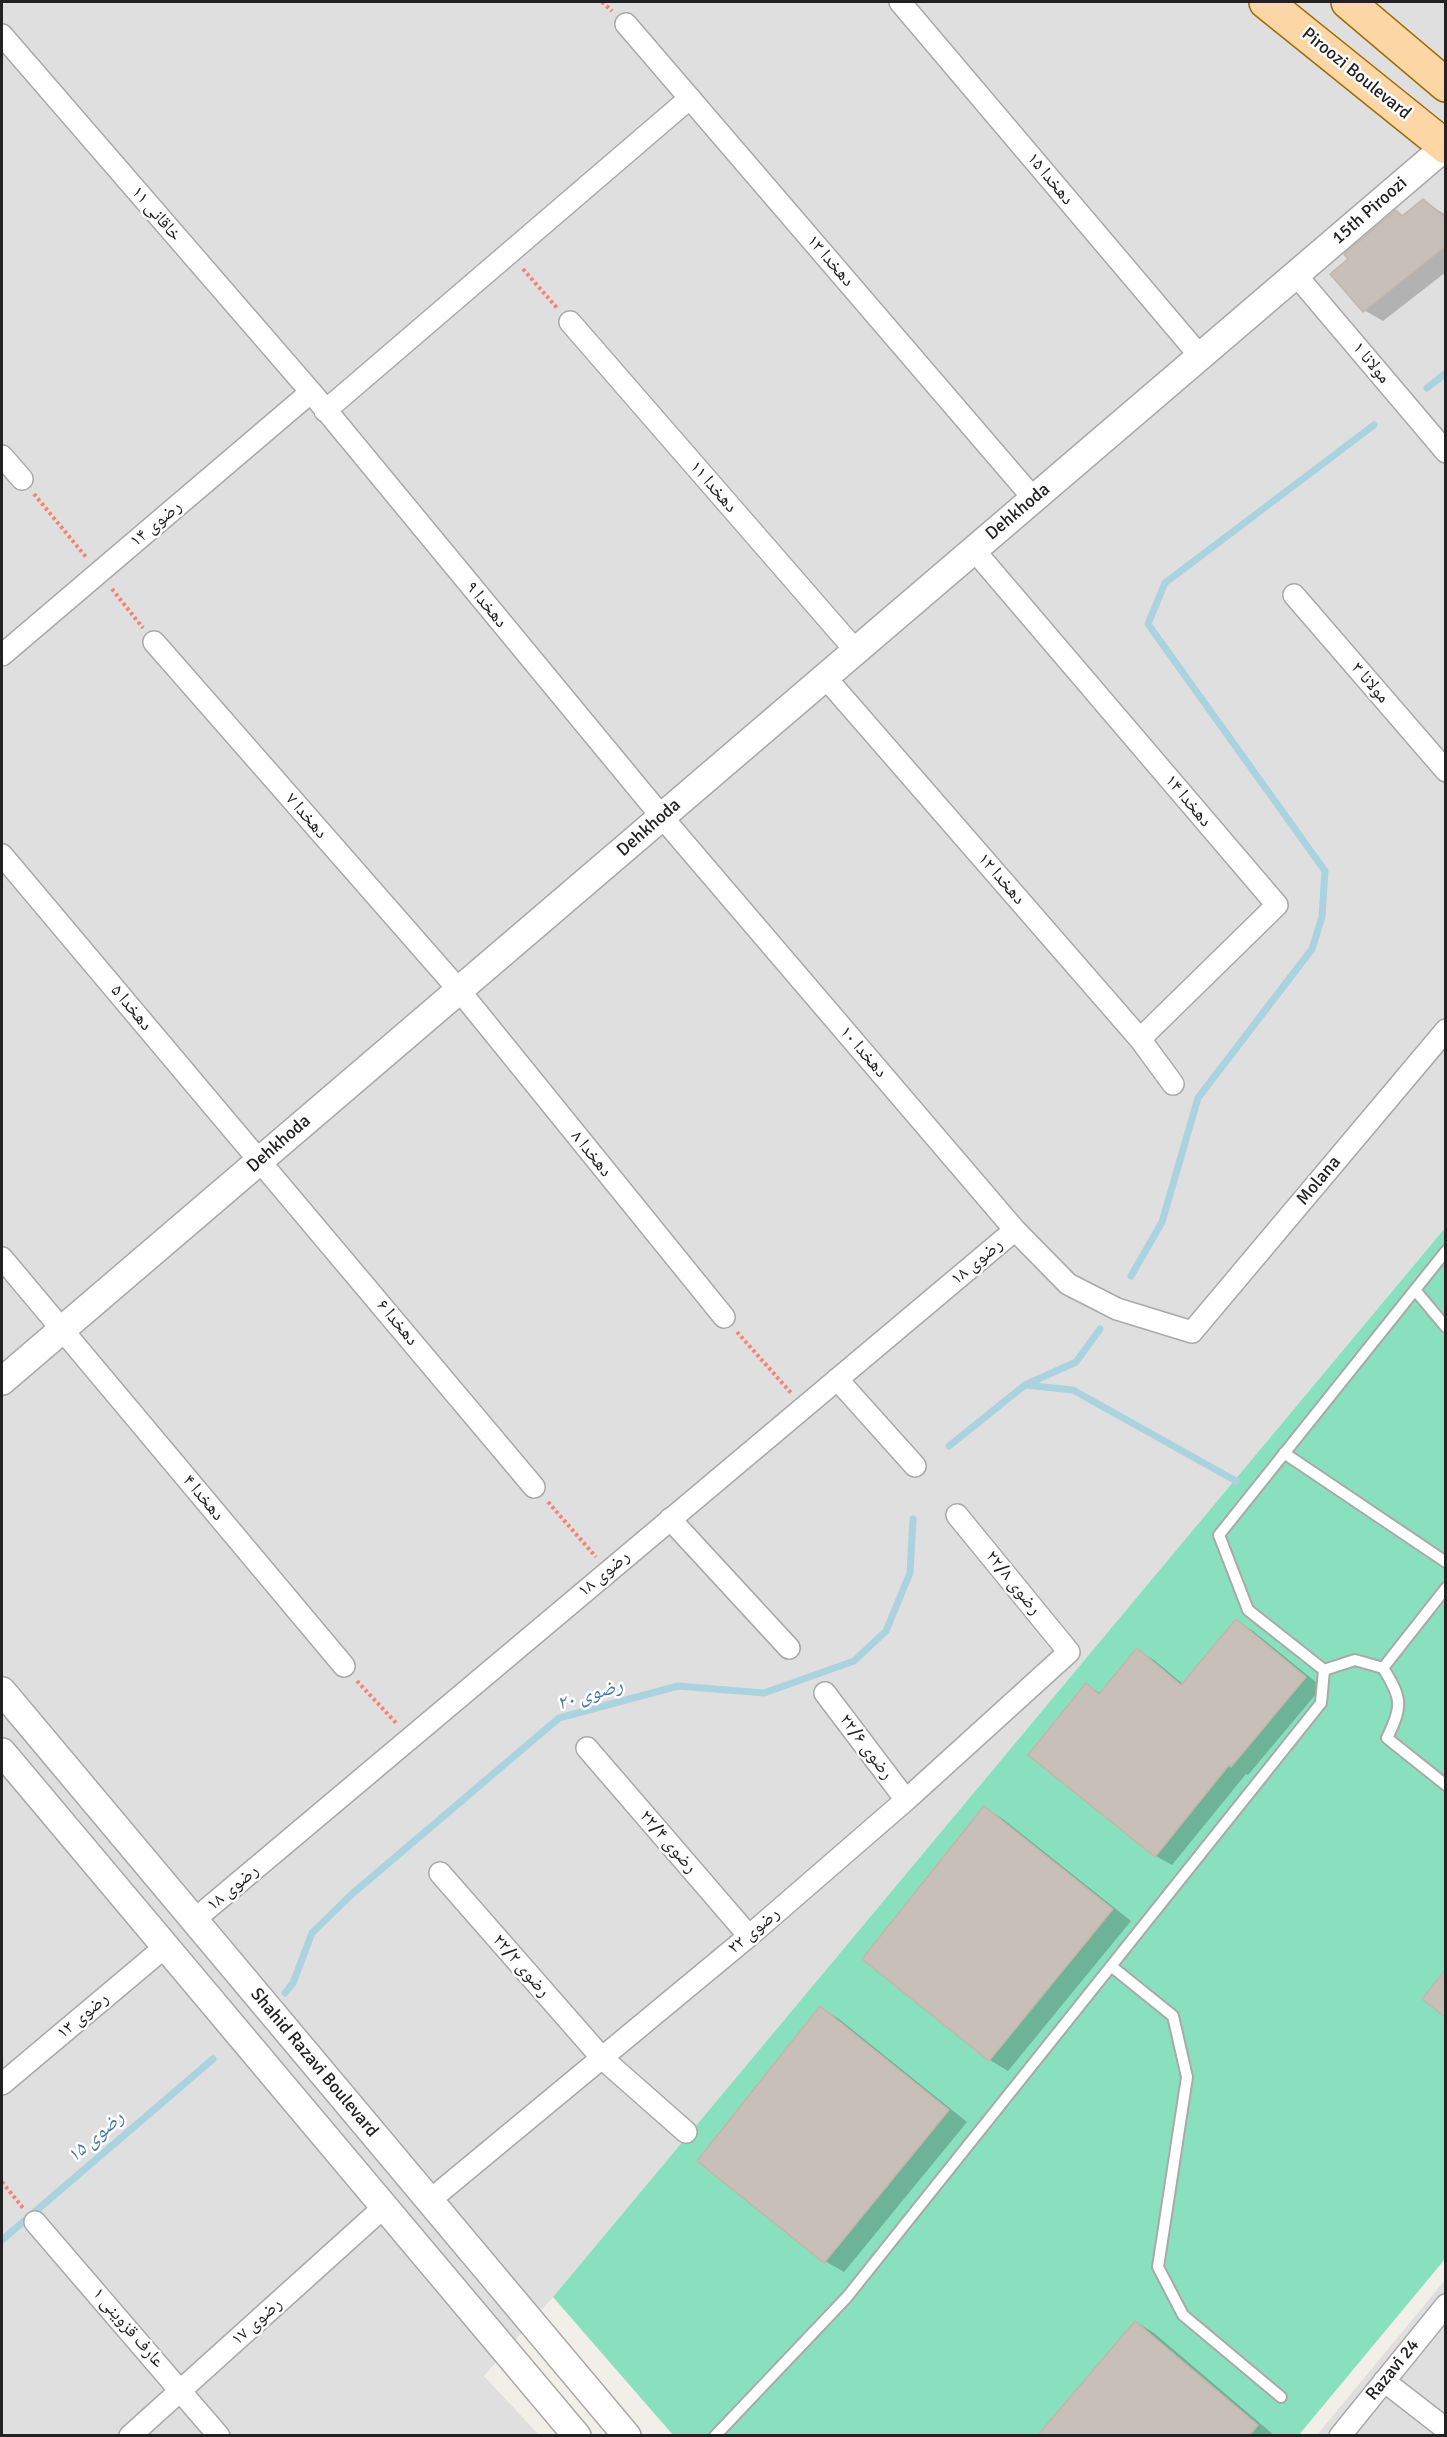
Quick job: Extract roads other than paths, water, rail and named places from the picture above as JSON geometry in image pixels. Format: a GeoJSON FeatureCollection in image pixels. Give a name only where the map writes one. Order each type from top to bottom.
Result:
{"type":"FeatureCollection","features":[{"type":"Feature","properties":{"kind":"main road","name":"Piroozi Boulevard"},"geometry":{"type":"LineString","coordinates":[[1266,2],[1445,147]]}},
{"type":"Feature","properties":{"kind":"main road"},"geometry":{"type":"LineString","coordinates":[[1348,2],[1446,85]]}},
{"type":"Feature","properties":{"kind":"street","name":"دهخدا ۱۵"},"geometry":{"type":"LineString","coordinates":[[900,2],[1200,356]]}},
{"type":"Feature","properties":{"kind":"street","name":"دهخدا ۱۳"},"geometry":{"type":"LineString","coordinates":[[626,24],[1034,499]]}},
{"type":"Feature","properties":{"kind":"street","name":"خاقانی ۱۱"},"geometry":{"type":"LineString","coordinates":[[2,35],[311,392]]}},
{"type":"Feature","properties":{"kind":"street"},"geometry":{"type":"LineString","coordinates":[[325,411],[690,98]]}},
{"type":"Feature","properties":{"kind":"street","name":"15th Piroozi"},"geometry":{"type":"LineString","coordinates":[[1296,275],[1445,147]]}},
{"type":"Feature","properties":{"kind":"street","name":"Dehkhoda"},"geometry":{"type":"LineString","coordinates":[[2,1381],[1296,275]]}},
{"type":"Feature","properties":{"kind":"street","name":"مولانا ۱"},"geometry":{"type":"LineString","coordinates":[[1296,275],[1446,452]]}},
{"type":"Feature","properties":{"kind":"street","name":"دهخدا ۱۱"},"geometry":{"type":"LineString","coordinates":[[570,322],[856,651]]}},
{"type":"Feature","properties":{"kind":"street","name":"دهخدا ۹"},"geometry":{"type":"LineString","coordinates":[[311,392],[662,817]]}},
{"type":"Feature","properties":{"kind":"street","name":"رضوی ۱۴"},"geometry":{"type":"LineString","coordinates":[[2,655],[311,392]]}},
{"type":"Feature","properties":{"kind":"street"},"geometry":{"type":"LineString","coordinates":[[2,456],[22,479]]}},
{"type":"Feature","properties":{"kind":"street","name":"دهخدا ۱۴"},"geometry":{"type":"LineString","coordinates":[[974,550],[1277,905],[1140,1039]]}},
{"type":"Feature","properties":{"kind":"street","name":"مولانا ۳"},"geometry":{"type":"LineString","coordinates":[[1294,595],[1446,771]]}},
{"type":"Feature","properties":{"kind":"street","name":"دهخدا ۷"},"geometry":{"type":"LineString","coordinates":[[154,642],[459,990]]}},
{"type":"Feature","properties":{"kind":"street","name":"دهخدا ۱۲"},"geometry":{"type":"LineString","coordinates":[[825,676],[1140,1039],[1173,1084]]}},
{"type":"Feature","properties":{"kind":"street","name":"دهخدا ۱۰"},"geometry":{"type":"LineString","coordinates":[[662,817],[1016,1230],[1068,1284],[1117,1309],[1192,1332]]}},
{"type":"Feature","properties":{"kind":"street","name":"دهخدا ۵"},"geometry":{"type":"LineString","coordinates":[[2,855],[260,1160]]}},
{"type":"Feature","properties":{"kind":"street","name":"دهخدا ۸"},"geometry":{"type":"LineString","coordinates":[[459,990],[724,1317]]}},
{"type":"Feature","properties":{"kind":"street","name":"Molana"},"geometry":{"type":"LineString","coordinates":[[1192,1332],[1446,1030]]}},
{"type":"Feature","properties":{"kind":"street","name":"دهخدا ۶"},"geometry":{"type":"LineString","coordinates":[[260,1160],[534,1486]]}},
{"type":"Feature","properties":{"kind":"street","name":"رضوی ۱۸"},"geometry":{"type":"LineString","coordinates":[[194,1920],[1016,1230]]}},
{"type":"Feature","properties":{"kind":"street","name":"دهخدا ۴"},"geometry":{"type":"LineString","coordinates":[[2,1258],[344,1666]]}},
{"type":"Feature","properties":{"kind":"street"},"geometry":{"type":"LineString","coordinates":[[837,1380],[915,1466]]}},
{"type":"Feature","properties":{"kind":"street","name":"رضوی ۲۲/۸"},"geometry":{"type":"LineString","coordinates":[[957,1515],[1070,1652]]}},
{"type":"Feature","properties":{"kind":"street"},"geometry":{"type":"LineString","coordinates":[[670,1519],[789,1648]]}},
{"type":"Feature","properties":{"kind":"street","name":"رضوی ۲۲"},"geometry":{"type":"LineString","coordinates":[[429,2201],[749,1936],[906,1800],[1070,1652]]}},
{"type":"Feature","properties":{"kind":"street","name":"Shahid Razavi Boulevard"},"geometry":{"type":"LineString","coordinates":[[2,1691],[627,2436]]}},
{"type":"Feature","properties":{"kind":"street","name":"رضوی ۲۲/۶"},"geometry":{"type":"LineString","coordinates":[[825,1693],[906,1800]]}},
{"type":"Feature","properties":{"kind":"street","name":"رضوی ۲۲/۴"},"geometry":{"type":"LineString","coordinates":[[587,1748],[749,1936]]}},
{"type":"Feature","properties":{"kind":"street"},"geometry":{"type":"LineString","coordinates":[[2,1752],[577,2436]]}},
{"type":"Feature","properties":{"kind":"street","name":"رضوی ۲۲/۲"},"geometry":{"type":"LineString","coordinates":[[440,1873],[602,2058],[686,2132]]}},
{"type":"Feature","properties":{"kind":"street","name":"رضوی ۱۳"},"geometry":{"type":"LineString","coordinates":[[2,2084],[165,1947]]}},
{"type":"Feature","properties":{"kind":"street","name":"رضوی ۱۷"},"geometry":{"type":"LineString","coordinates":[[130,2436],[384,2207]]}},
{"type":"Feature","properties":{"kind":"street","name":"عارف قزوینی ۱"},"geometry":{"type":"LineString","coordinates":[[31,2216],[219,2436]]}},
{"type":"Feature","properties":{"kind":"street","name":"Razavi 24"},"geometry":{"type":"LineString","coordinates":[[1340,2436],[1446,2306]]}},
{"type":"Feature","properties":{"kind":"street"},"geometry":{"type":"LineString","coordinates":[[1384,2381],[1446,2429]]}},
{"type":"Feature","properties":{"kind":"lane"},"geometry":{"type":"LineString","coordinates":[[1324,1670],[1248,1610],[1219,1534],[1446,1251]]}},
{"type":"Feature","properties":{"kind":"lane"},"geometry":{"type":"LineString","coordinates":[[1415,1290],[1446,1327]]}},
{"type":"Feature","properties":{"kind":"lane"},"geometry":{"type":"LineString","coordinates":[[1284,1453],[1446,1562]]}},
{"type":"Feature","properties":{"kind":"lane"},"geometry":{"type":"LineString","coordinates":[[1383,1668],[1446,1588]]}},
{"type":"Feature","properties":{"kind":"lane"},"geometry":{"type":"LineString","coordinates":[[1324,1670],[1355,1660],[1383,1668],[1396,1689],[1399,1714],[1387,1738],[1446,1785]]}},
{"type":"Feature","properties":{"kind":"lane"},"geometry":{"type":"LineString","coordinates":[[715,2436],[847,2296],[1321,1703],[1324,1670]]}},
{"type":"Feature","properties":{"kind":"lane"},"geometry":{"type":"LineString","coordinates":[[1111,1966],[1173,2016],[1187,2077],[1158,2267],[1183,2315],[1281,2397]]}},
{"type":"Feature","properties":{"kind":"waterway"},"geometry":{"type":"LineString","coordinates":[[1427,388],[1446,373]]}},
{"type":"Feature","properties":{"kind":"waterway"},"geometry":{"type":"LineString","coordinates":[[1131,1276],[1162,1222],[1198,1098],[1312,949],[1322,917],[1325,871],[1148,624],[1165,583],[1374,425]]}},
{"type":"Feature","properties":{"kind":"waterway"},"geometry":{"type":"LineString","coordinates":[[949,1446],[1025,1385],[1076,1362],[1100,1329]]}},
{"type":"Feature","properties":{"kind":"waterway"},"geometry":{"type":"LineString","coordinates":[[1025,1385],[1073,1390],[1236,1481]]}},
{"type":"Feature","properties":{"kind":"waterway","name":"رضوی ۲۰"},"geometry":{"type":"LineString","coordinates":[[285,1993],[293,1983],[312,1933],[352,1894],[559,1718],[678,1686],[764,1693],[854,1661],[886,1631],[910,1573],[913,1519]]}},
{"type":"Feature","properties":{"kind":"waterway","name":"رضوی ۱۵"},"geometry":{"type":"LineString","coordinates":[[2,2240],[213,2059]]}}]}
